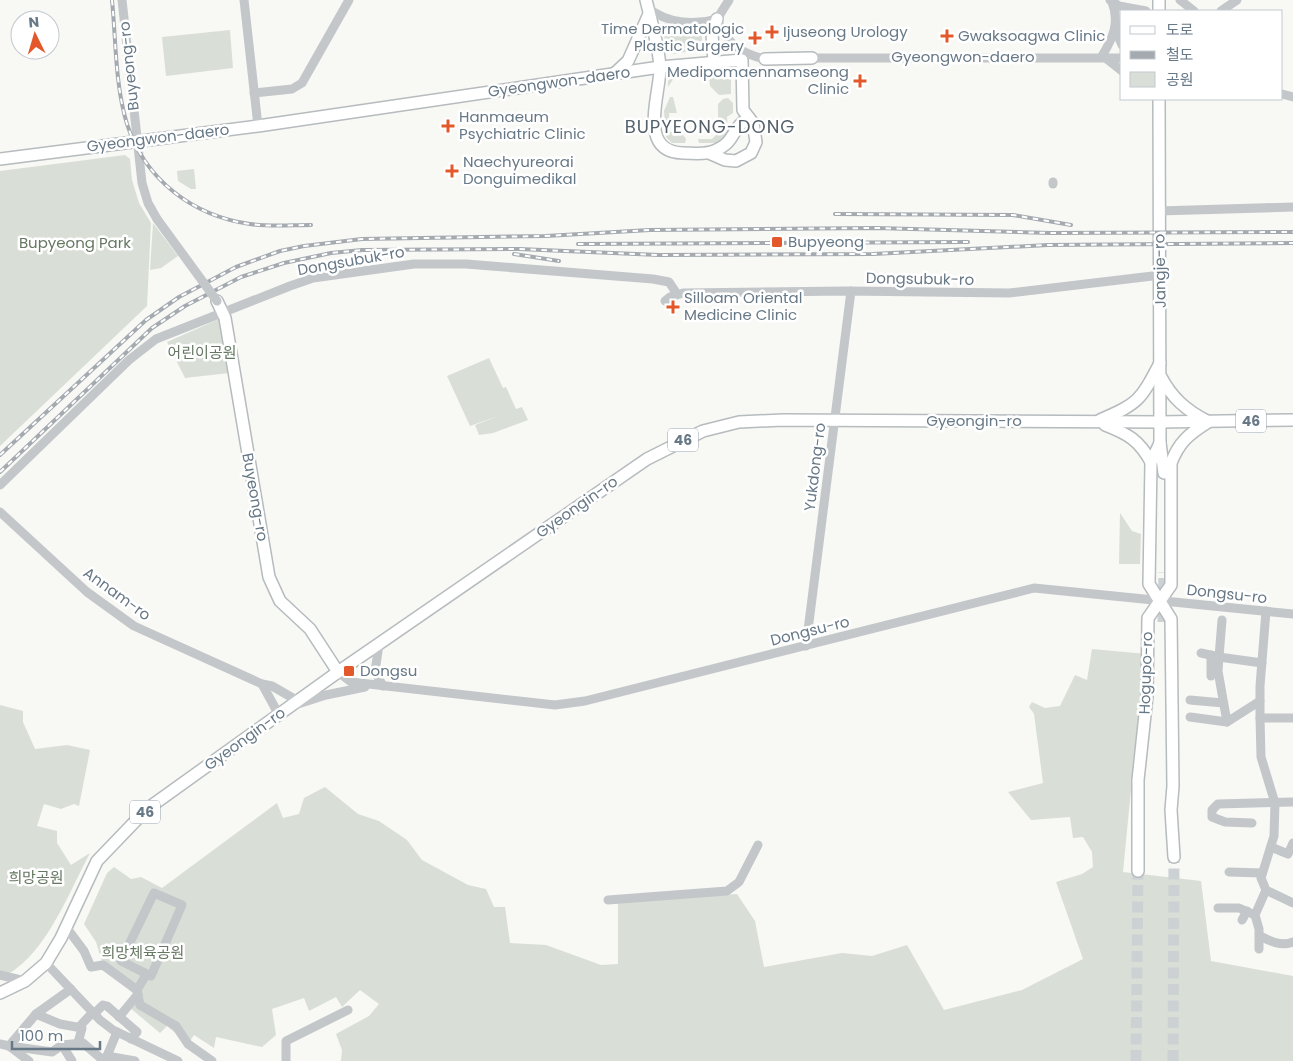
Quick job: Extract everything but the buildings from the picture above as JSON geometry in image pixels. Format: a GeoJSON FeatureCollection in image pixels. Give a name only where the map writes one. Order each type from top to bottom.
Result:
{"type":"FeatureCollection","features":[{"type":"Feature","properties":{"kind":"main road"},"geometry":{"type":"LineString","coordinates":[[648,7],[660,68],[655,131],[660,144],[673,152],[708,153],[729,161],[736,161],[751,152],[756,142],[753,123],[743,106],[742,60]]}},
{"type":"Feature","properties":{"kind":"main road"},"geometry":{"type":"LineString","coordinates":[[612,75],[622,69],[628,61],[648,7]]}},
{"type":"Feature","properties":{"kind":"main road"},"geometry":{"type":"LineString","coordinates":[[714,61],[712,34],[717,19]]}},
{"type":"Feature","properties":{"kind":"main road","name":"Gyeongwon-daero"},"geometry":{"type":"LineString","coordinates":[[765,59],[812,58]]}},
{"type":"Feature","properties":{"kind":"main road","name":"Gyeongwon-daero"},"geometry":{"type":"LineString","coordinates":[[0,159],[258,126],[660,68],[714,61],[742,60]]}},
{"type":"Feature","properties":{"kind":"main road","name":"Jangje-ro"},"geometry":{"type":"LineString","coordinates":[[1159,100],[1161,376],[1160,443],[1156,462],[1160,573]]}},
{"type":"Feature","properties":{"kind":"main road"},"geometry":{"type":"LineString","coordinates":[[708,153],[731,141],[739,125],[749,118]]}},
{"type":"Feature","properties":{"kind":"main road","name":"Buyeong-ro"},"geometry":{"type":"LineString","coordinates":[[217,301],[222,312],[270,577],[280,601],[310,629],[338,672]]}},
{"type":"Feature","properties":{"kind":"main road"},"geometry":{"type":"LineString","coordinates":[[1096,422],[1138,401],[1161,362]]}},
{"type":"Feature","properties":{"kind":"main road"},"geometry":{"type":"LineString","coordinates":[[1160,443],[1151,462],[1149,584],[1160,601],[1171,585],[1171,463],[1177,446],[1209,422],[1190,412],[1180,403],[1169,392],[1161,376]]}},
{"type":"Feature","properties":{"kind":"main road","name":"Gyeongin-ro"},"geometry":{"type":"LineString","coordinates":[[0,994],[25,980],[46,963],[66,927],[97,861],[147,809],[378,644],[647,459],[671,445],[703,431],[739,422],[835,420],[1209,422],[1293,420]]}},
{"type":"Feature","properties":{"kind":"main road"},"geometry":{"type":"LineString","coordinates":[[1096,422],[1124,433],[1143,446],[1151,462]]}},
{"type":"Feature","properties":{"kind":"main road"},"geometry":{"type":"LineString","coordinates":[[1160,443],[1171,463]]}},
{"type":"Feature","properties":{"kind":"main road","name":"Hogupo-ro"},"geometry":{"type":"LineString","coordinates":[[1138,871],[1138,780],[1147,696],[1148,618],[1160,601],[1171,619],[1173,786],[1171,810]]}},
{"type":"Feature","properties":{"kind":"main road","name":"Hogupo-ro"},"geometry":{"type":"LineString","coordinates":[[1138,811],[1152,715],[1159,622],[1174,857]]}},
{"type":"Feature","properties":{"kind":"street","name":"Buyeong-ro"},"geometry":{"type":"LineString","coordinates":[[122,0],[142,183],[148,203],[157,219],[217,301]]}},
{"type":"Feature","properties":{"kind":"street"},"geometry":{"type":"LineString","coordinates":[[244,0],[258,126]]}},
{"type":"Feature","properties":{"kind":"street"},"geometry":{"type":"LineString","coordinates":[[254,93],[290,90],[302,83],[349,0]]}},
{"type":"Feature","properties":{"kind":"street"},"geometry":{"type":"LineString","coordinates":[[648,7],[667,20],[700,23],[717,19],[729,0]]}},
{"type":"Feature","properties":{"kind":"street"},"geometry":{"type":"LineString","coordinates":[[1111,1],[1125,0]]}},
{"type":"Feature","properties":{"kind":"street"},"geometry":{"type":"LineString","coordinates":[[1180,0],[1193,10]]}},
{"type":"Feature","properties":{"kind":"street"},"geometry":{"type":"LineString","coordinates":[[1222,10],[1237,0]]}},
{"type":"Feature","properties":{"kind":"street"},"geometry":{"type":"LineString","coordinates":[[1111,1],[1133,10]]}},
{"type":"Feature","properties":{"kind":"street"},"geometry":{"type":"LineString","coordinates":[[1111,1],[1117,16],[1116,24],[1102,56],[1120,70]]}},
{"type":"Feature","properties":{"kind":"street"},"geometry":{"type":"LineString","coordinates":[[717,19],[726,36],[736,47],[752,56],[765,59]]}},
{"type":"Feature","properties":{"kind":"street"},"geometry":{"type":"LineString","coordinates":[[1120,28],[1118,36],[1120,40]]}},
{"type":"Feature","properties":{"kind":"street","name":"Gyeongwon-daero"},"geometry":{"type":"LineString","coordinates":[[812,58],[1102,56],[1120,58]]}},
{"type":"Feature","properties":{"kind":"street","name":"Gyeongwon-daero"},"geometry":{"type":"LineString","coordinates":[[742,60],[765,59]]}},
{"type":"Feature","properties":{"kind":"street"},"geometry":{"type":"LineString","coordinates":[[1159,211],[1293,207]]}},
{"type":"Feature","properties":{"kind":"street","name":"Dongsubuk-ro"},"geometry":{"type":"LineString","coordinates":[[0,485],[129,360],[151,342],[222,312],[313,278],[414,264],[466,264],[618,275],[669,282],[677,294]]}},
{"type":"Feature","properties":{"kind":"street","name":"Dongsubuk-ro"},"geometry":{"type":"LineString","coordinates":[[665,301],[677,294],[851,291],[1009,293],[1161,275]]}},
{"type":"Feature","properties":{"kind":"street","name":"Yukdong-ro"},"geometry":{"type":"LineString","coordinates":[[806,646],[851,291]]}},
{"type":"Feature","properties":{"kind":"street","name":"Annam-ro"},"geometry":{"type":"LineString","coordinates":[[0,512],[87,592],[134,626],[262,684],[272,686],[294,703]]}},
{"type":"Feature","properties":{"kind":"street","name":"Dongsu-ro"},"geometry":{"type":"LineString","coordinates":[[338,672],[351,682],[555,705],[585,702],[1034,588],[1293,614]]}},
{"type":"Feature","properties":{"kind":"street"},"geometry":{"type":"LineString","coordinates":[[1266,611],[1260,701],[1261,757],[1275,803],[1274,836],[1261,878],[1266,890],[1293,903]]}},
{"type":"Feature","properties":{"kind":"street"},"geometry":{"type":"LineString","coordinates":[[1211,676],[1222,620]]}},
{"type":"Feature","properties":{"kind":"street"},"geometry":{"type":"LineString","coordinates":[[294,703],[380,685],[375,672],[378,644]]}},
{"type":"Feature","properties":{"kind":"street"},"geometry":{"type":"LineString","coordinates":[[1201,653],[1262,662]]}},
{"type":"Feature","properties":{"kind":"street"},"geometry":{"type":"LineString","coordinates":[[1215,656],[1227,722]]}},
{"type":"Feature","properties":{"kind":"street"},"geometry":{"type":"LineString","coordinates":[[262,684],[279,715]]}},
{"type":"Feature","properties":{"kind":"street"},"geometry":{"type":"LineString","coordinates":[[1190,700],[1223,703]]}},
{"type":"Feature","properties":{"kind":"street"},"geometry":{"type":"LineString","coordinates":[[1190,717],[1227,722],[1260,701]]}},
{"type":"Feature","properties":{"kind":"street"},"geometry":{"type":"LineString","coordinates":[[1260,718],[1293,718]]}},
{"type":"Feature","properties":{"kind":"street"},"geometry":{"type":"LineString","coordinates":[[1252,823],[1224,822],[1212,817],[1212,810],[1218,804],[1293,802]]}},
{"type":"Feature","properties":{"kind":"street"},"geometry":{"type":"LineString","coordinates":[[1271,846],[1288,854],[1293,843]]}},
{"type":"Feature","properties":{"kind":"street"},"geometry":{"type":"LineString","coordinates":[[608,900],[727,891],[739,882],[758,845]]}},
{"type":"Feature","properties":{"kind":"street"},"geometry":{"type":"LineString","coordinates":[[1229,872],[1262,872]]}},
{"type":"Feature","properties":{"kind":"street"},"geometry":{"type":"LineString","coordinates":[[1242,920],[1251,913],[1266,890]]}},
{"type":"Feature","properties":{"kind":"street"},"geometry":{"type":"LineString","coordinates":[[154,893],[182,905],[151,976],[146,975],[121,961],[154,893]]}},
{"type":"Feature","properties":{"kind":"street"},"geometry":{"type":"LineString","coordinates":[[1218,908],[1238,904],[1251,913],[1260,936],[1259,949]]}},
{"type":"Feature","properties":{"kind":"street"},"geometry":{"type":"LineString","coordinates":[[66,927],[91,967],[103,965],[137,992],[140,1004],[176,1026],[188,1044],[212,1061]]}},
{"type":"Feature","properties":{"kind":"street"},"geometry":{"type":"LineString","coordinates":[[1260,936],[1272,942],[1287,944],[1293,942]]}},
{"type":"Feature","properties":{"kind":"street"},"geometry":{"type":"LineString","coordinates":[[46,963],[93,1013],[117,1032],[178,1061]]}},
{"type":"Feature","properties":{"kind":"street"},"geometry":{"type":"LineString","coordinates":[[0,975],[25,980]]}},
{"type":"Feature","properties":{"kind":"street"},"geometry":{"type":"LineString","coordinates":[[120,1017],[146,975]]}},
{"type":"Feature","properties":{"kind":"street"},"geometry":{"type":"LineString","coordinates":[[4,1045],[36,1014],[71,989]]}},
{"type":"Feature","properties":{"kind":"street"},"geometry":{"type":"LineString","coordinates":[[79,1027],[103,1005],[138,1032],[131,1039]]}},
{"type":"Feature","properties":{"kind":"street"},"geometry":{"type":"LineString","coordinates":[[286,1061],[286,1040],[348,1010]]}},
{"type":"Feature","properties":{"kind":"street"},"geometry":{"type":"LineString","coordinates":[[36,1014],[60,1024],[82,1028],[78,1043]]}},
{"type":"Feature","properties":{"kind":"street"},"geometry":{"type":"LineString","coordinates":[[105,1059],[117,1032]]}},
{"type":"Feature","properties":{"kind":"street"},"geometry":{"type":"LineString","coordinates":[[4,1045],[52,1052],[62,1045],[83,1043],[105,1059],[135,1061]]}},
{"type":"Feature","properties":{"kind":"street"},"geometry":{"type":"LineString","coordinates":[[4,1045],[29,1061]]}},
{"type":"Feature","properties":{"kind":"street"},"geometry":{"type":"LineString","coordinates":[[62,1045],[72,1061]]}},
{"type":"Feature","properties":{"kind":"green space"},"geometry":{"type":"Polygon","coordinates":[[[665,23],[702,29],[702,46],[699,50],[673,54],[667,50],[662,26],[665,23]]]}},
{"type":"Feature","properties":{"kind":"green space"},"geometry":{"type":"Polygon","coordinates":[[[230,30],[233,68],[166,76],[162,37],[230,30]]]}},
{"type":"Feature","properties":{"kind":"green space"},"geometry":{"type":"Polygon","coordinates":[[[728,71],[731,73],[731,94],[719,95],[710,86],[709,76],[674,78],[668,87],[668,81],[672,76],[728,71]]]}},
{"type":"Feature","properties":{"kind":"green space"},"geometry":{"type":"Polygon","coordinates":[[[670,97],[673,97],[677,113],[669,113],[670,132],[672,132],[673,136],[683,135],[686,139],[685,143],[672,143],[666,137],[664,111],[670,97]]]}},
{"type":"Feature","properties":{"kind":"green space"},"geometry":{"type":"Polygon","coordinates":[[[728,98],[733,103],[733,113],[727,117],[728,135],[719,143],[699,143],[698,139],[712,139],[718,133],[718,104],[723,99],[728,98]]]}},
{"type":"Feature","properties":{"kind":"green space","name":"Bupyeong Park"},"geometry":{"type":"Polygon","coordinates":[[[125,155],[130,159],[132,180],[139,203],[151,223],[147,306],[0,446],[0,171],[125,155]]]}},
{"type":"Feature","properties":{"kind":"green space"},"geometry":{"type":"Polygon","coordinates":[[[194,169],[196,189],[191,189],[178,181],[177,171],[194,169]]]}},
{"type":"Feature","properties":{"kind":"green space"},"geometry":{"type":"Polygon","coordinates":[[[153,223],[178,256],[161,268],[150,270],[153,223]]]}},
{"type":"Feature","properties":{"kind":"green space","name":"어린이공원"},"geometry":{"type":"Polygon","coordinates":[[[219,319],[229,373],[185,378],[167,342],[219,319]]]}},
{"type":"Feature","properties":{"kind":"green space"},"geometry":{"type":"Polygon","coordinates":[[[489,358],[503,388],[506,387],[516,409],[522,407],[528,420],[493,433],[479,435],[475,425],[501,415],[470,426],[447,376],[489,358]]]}},
{"type":"Feature","properties":{"kind":"green space"},"geometry":{"type":"Polygon","coordinates":[[[1120,513],[1132,531],[1141,534],[1140,564],[1119,564],[1120,513]]]}},
{"type":"Feature","properties":{"kind":"green space","name":"희망체육공원"},"geometry":{"type":"Polygon","coordinates":[[[1092,649],[1147,654],[1144,708],[1139,708],[1123,872],[1201,881],[1211,961],[1293,976],[1293,1061],[341,1061],[342,1050],[336,1034],[369,1016],[379,1004],[360,990],[342,1007],[336,997],[309,1011],[304,998],[272,1009],[276,1035],[262,1047],[216,1037],[214,1048],[194,1035],[188,1044],[167,1026],[160,1033],[129,1007],[133,993],[103,965],[96,942],[84,924],[107,873],[114,867],[131,879],[141,877],[162,888],[277,803],[283,818],[299,814],[304,798],[325,787],[358,814],[379,821],[407,840],[422,860],[468,885],[486,889],[494,907],[505,907],[510,943],[546,945],[601,965],[618,964],[618,902],[737,894],[755,921],[764,967],[842,953],[872,956],[907,945],[944,1010],[1022,990],[1083,959],[1056,882],[1082,874],[1093,867],[1092,852],[1083,837],[1073,838],[1070,817],[1031,820],[1008,792],[1043,783],[1034,714],[1029,707],[1032,702],[1045,708],[1060,706],[1075,675],[1087,680],[1092,649]]]}},
{"type":"Feature","properties":{"kind":"green space","name":"희망공원"},"geometry":{"type":"Polygon","coordinates":[[[0,705],[23,711],[23,722],[35,749],[67,745],[90,750],[79,806],[74,804],[61,809],[44,804],[37,826],[57,831],[57,843],[71,865],[90,853],[63,906],[42,941],[30,957],[16,969],[0,978],[0,705]]]}},
{"type":"Feature","properties":{"kind":"tunnel"},"geometry":{"type":"LineString","coordinates":[[1163,622],[1164,572]]}},
{"type":"Feature","properties":{"kind":"tunnel"},"geometry":{"type":"LineString","coordinates":[[1173,1061],[1174,857]]}},
{"type":"Feature","properties":{"kind":"tunnel"},"geometry":{"type":"LineString","coordinates":[[1136,1061],[1138,871]]}},
{"type":"Feature","properties":{"kind":"railway"},"geometry":{"type":"LineString","coordinates":[[112,0],[118,78],[123,109],[135,144],[159,178],[191,204],[229,220],[265,225],[311,225]]}},
{"type":"Feature","properties":{"kind":"railway"},"geometry":{"type":"LineString","coordinates":[[835,214],[1013,215],[1071,225]]}},
{"type":"Feature","properties":{"kind":"railway"},"geometry":{"type":"LineString","coordinates":[[0,455],[146,320],[179,297],[236,267],[280,251],[304,246],[362,239],[546,236],[650,230],[876,228],[1050,233],[1293,232]]}},
{"type":"Feature","properties":{"kind":"railway"},"geometry":{"type":"LineString","coordinates":[[578,244],[968,242]]}},
{"type":"Feature","properties":{"kind":"railway"},"geometry":{"type":"LineString","coordinates":[[0,472],[152,328],[185,306],[241,277],[284,263],[331,253],[362,250],[519,249],[659,255],[873,254],[1048,245],[1293,243]]}},
{"type":"Feature","properties":{"kind":"railway"},"geometry":{"type":"LineString","coordinates":[[514,254],[559,261]]}},
{"type":"Feature","properties":{"kind":"place","name":"Ijuseong Urology"},"geometry":{"type":"Point","coordinates":[772,32]}},
{"type":"Feature","properties":{"kind":"place","name":"Gwaksoagwa Clinic"},"geometry":{"type":"Point","coordinates":[947,36]}},
{"type":"Feature","properties":{"kind":"place","name":"Time Dermatologic Plastic Surgery"},"geometry":{"type":"Point","coordinates":[755,38]}},
{"type":"Feature","properties":{"kind":"place","name":"Medipomaennamseong Clinic"},"geometry":{"type":"Point","coordinates":[860,81]}},
{"type":"Feature","properties":{"kind":"place","name":"Hanmaeum Psychiatric Clinic"},"geometry":{"type":"Point","coordinates":[448,126]}},
{"type":"Feature","properties":{"kind":"place","name":"Naechyureorai Donguimedikal"},"geometry":{"type":"Point","coordinates":[452,171]}},
{"type":"Feature","properties":{"kind":"place","name":"Bupyeong"},"geometry":{"type":"Point","coordinates":[777,242]}},
{"type":"Feature","properties":{"kind":"place","name":"Silloam Oriental Medicine Clinic"},"geometry":{"type":"Point","coordinates":[673,307]}},
{"type":"Feature","properties":{"kind":"place","name":"Dongsu"},"geometry":{"type":"Point","coordinates":[349,671]}},
{"type":"Feature","properties":{"kind":"district","name":"BUPYEONG-DONG"},"geometry":{"type":"Point","coordinates":[710,127]}}]}
